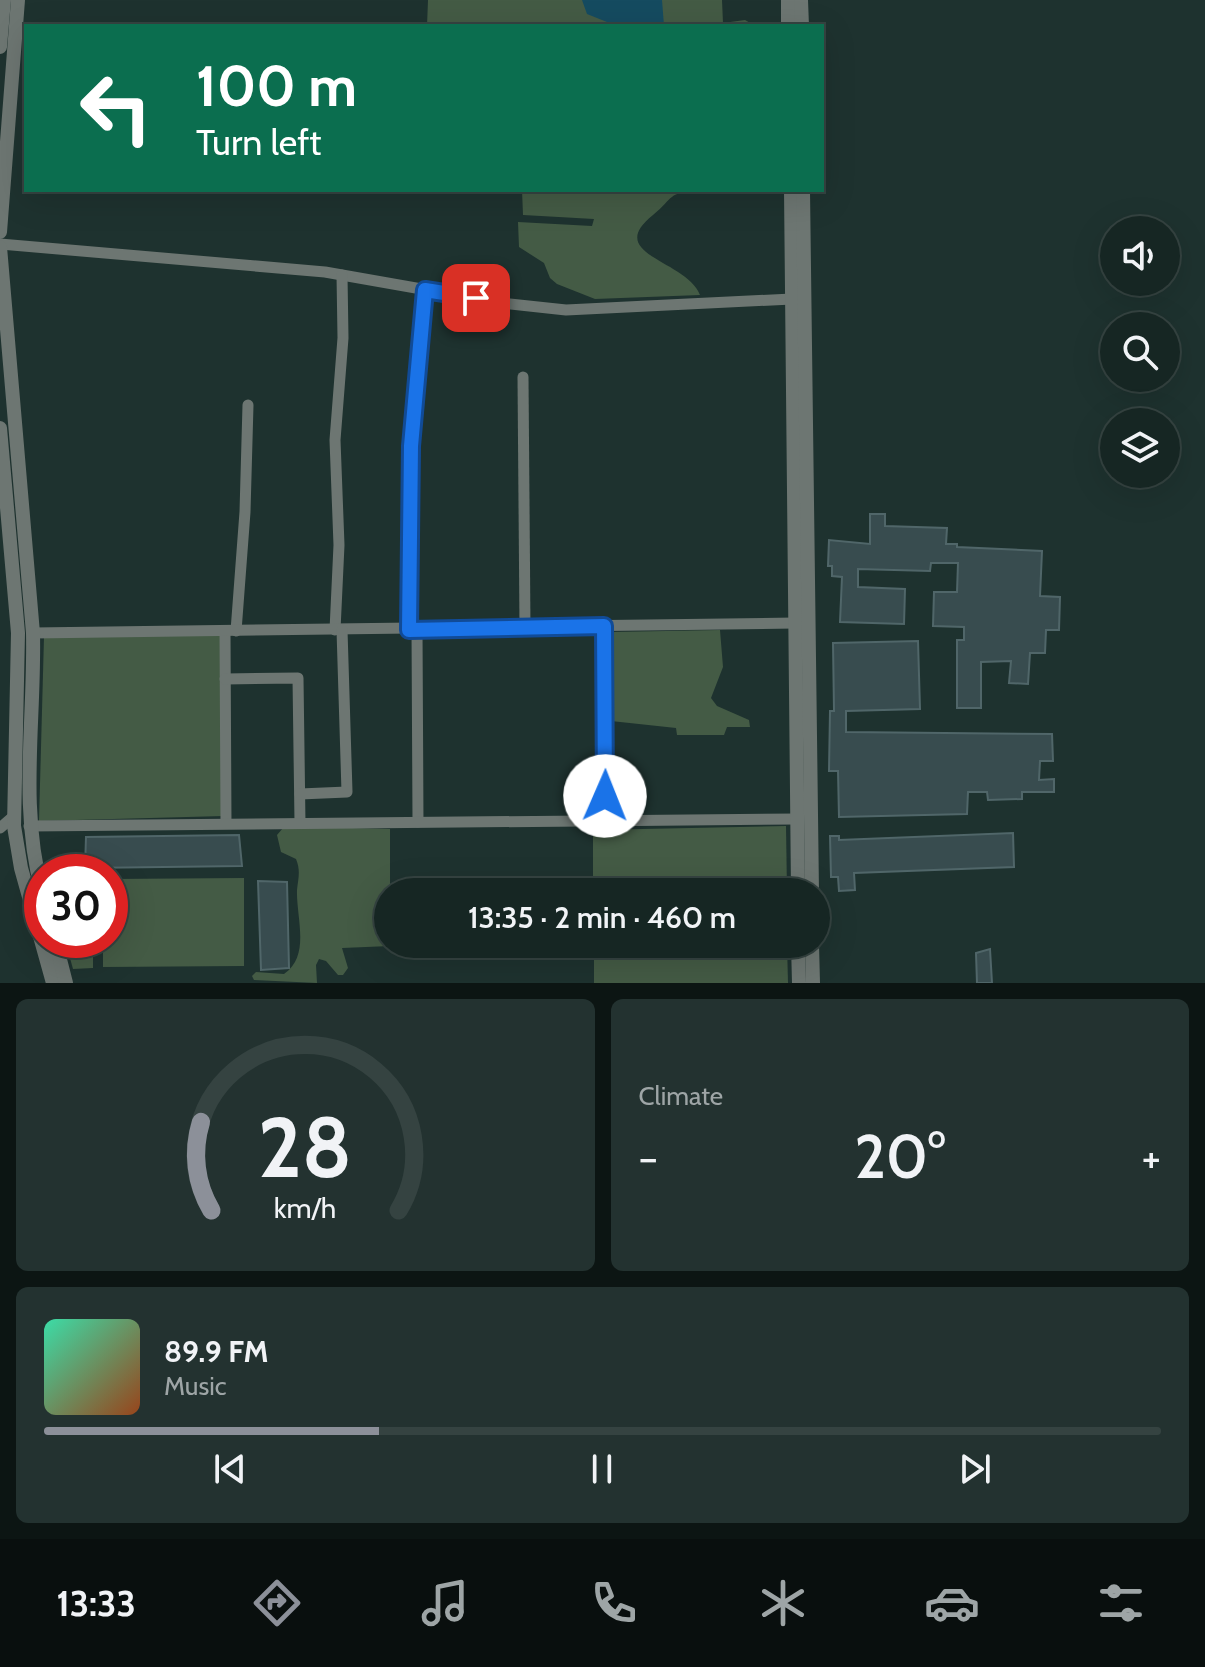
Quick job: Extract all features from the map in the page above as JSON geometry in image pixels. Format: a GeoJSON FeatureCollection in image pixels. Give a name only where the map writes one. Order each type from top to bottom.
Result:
{"type":"FeatureCollection","features":[{"type":"Feature","properties":{"kind":"street"},"geometry":{"type":"LineString","coordinates":[[0,232],[9,32],[4,0]]}},
{"type":"Feature","properties":{"kind":"street"},"geometry":{"type":"LineString","coordinates":[[0,47],[9,32],[18,0]]}},
{"type":"Feature","properties":{"kind":"street"},"geometry":{"type":"LineString","coordinates":[[788,0],[788,24]]}},
{"type":"Feature","properties":{"kind":"street"},"geometry":{"type":"LineString","coordinates":[[801,0],[802,24]]}},
{"type":"Feature","properties":{"kind":"street"},"geometry":{"type":"LineString","coordinates":[[791,192],[795,623],[804,818],[810,878]]}},
{"type":"Feature","properties":{"kind":"street"},"geometry":{"type":"LineString","coordinates":[[799,878],[804,818],[803,192]]}},
{"type":"Feature","properties":{"kind":"street"},"geometry":{"type":"LineString","coordinates":[[26,633],[0,245],[342,275],[566,310],[792,299]]}},
{"type":"Feature","properties":{"kind":"street"},"geometry":{"type":"LineString","coordinates":[[300,794],[347,792],[339,630],[335,440],[343,338],[342,275]]}},
{"type":"Feature","properties":{"kind":"street"},"geometry":{"type":"LineString","coordinates":[[418,822],[411,446],[425,290]]}},
{"type":"Feature","properties":{"kind":"street"},"geometry":{"type":"LineString","coordinates":[[523,377],[525,628]]}},
{"type":"Feature","properties":{"kind":"street"},"geometry":{"type":"LineString","coordinates":[[226,823],[225,679],[245,512],[248,405]]}},
{"type":"Feature","properties":{"kind":"street"},"geometry":{"type":"LineString","coordinates":[[0,428],[34,696],[28,781],[14,824],[21,868],[53,983]]}},
{"type":"Feature","properties":{"kind":"street"},"geometry":{"type":"LineString","coordinates":[[26,633],[795,623]]}},
{"type":"Feature","properties":{"kind":"street"},"geometry":{"type":"LineString","coordinates":[[604,626],[605,820]]}},
{"type":"Feature","properties":{"kind":"street"},"geometry":{"type":"LineString","coordinates":[[225,679],[298,678],[300,823]]}},
{"type":"Feature","properties":{"kind":"street"},"geometry":{"type":"LineString","coordinates":[[14,824],[804,818]]}},
{"type":"Feature","properties":{"kind":"street"},"geometry":{"type":"LineString","coordinates":[[14,824],[27,854]]}},
{"type":"Feature","properties":{"kind":"street"},"geometry":{"type":"LineString","coordinates":[[60,958],[66,983]]}},
{"type":"Feature","properties":{"kind":"street"},"geometry":{"type":"LineString","coordinates":[[798,958],[799,983]]}},
{"type":"Feature","properties":{"kind":"street"},"geometry":{"type":"LineString","coordinates":[[812,958],[813,983]]}},
{"type":"Feature","properties":{"kind":"green space"},"geometry":{"type":"Polygon","coordinates":[[[428,0],[722,0],[723,23],[745,20],[752,24],[427,24],[428,0]]]}},
{"type":"Feature","properties":{"kind":"green space"},"geometry":{"type":"Polygon","coordinates":[[[522,192],[687,192],[672,197],[640,228],[637,239],[642,249],[680,273],[700,295],[595,299],[557,284],[550,278],[544,263],[519,247],[518,222],[592,226],[594,219],[523,215],[522,192]]]}},
{"type":"Feature","properties":{"kind":"green space"},"geometry":{"type":"Polygon","coordinates":[[[720,630],[723,667],[711,698],[717,706],[749,720],[750,727],[727,727],[724,735],[677,735],[676,728],[611,721],[611,632],[720,630]]]}},
{"type":"Feature","properties":{"kind":"green space"},"geometry":{"type":"Polygon","coordinates":[[[220,635],[224,816],[39,821],[44,637],[220,635]]]}},
{"type":"Feature","properties":{"kind":"green space"},"geometry":{"type":"Polygon","coordinates":[[[786,826],[787,878],[593,878],[593,830],[786,826]]]}},
{"type":"Feature","properties":{"kind":"green space"},"geometry":{"type":"Polygon","coordinates":[[[283,828],[390,829],[390,878],[374,878],[374,947],[342,948],[348,968],[343,975],[338,975],[326,961],[319,959],[316,965],[317,983],[254,980],[252,976],[256,972],[284,974],[292,966],[300,947],[298,867],[296,859],[281,852],[277,835],[283,828]]]}},
{"type":"Feature","properties":{"kind":"green space"},"geometry":{"type":"Polygon","coordinates":[[[244,878],[244,966],[103,967],[103,958],[128,958],[128,879],[244,878]]]}},
{"type":"Feature","properties":{"kind":"green space"},"geometry":{"type":"Polygon","coordinates":[[[70,958],[93,958],[93,968],[73,969],[70,958]]]}},
{"type":"Feature","properties":{"kind":"green space"},"geometry":{"type":"Polygon","coordinates":[[[594,958],[787,958],[788,983],[594,983],[594,958]]]}},
{"type":"Feature","properties":{"kind":"water"},"geometry":{"type":"Polygon","coordinates":[[[582,0],[662,0],[664,24],[612,24],[587,14],[582,0]]]}},
{"type":"Feature","properties":{"kind":"building"},"geometry":{"type":"Polygon","coordinates":[[[870,514],[885,514],[885,526],[947,528],[946,544],[957,544],[957,547],[1042,551],[1040,596],[1060,597],[1059,630],[1046,630],[1045,653],[1030,653],[1028,684],[1009,683],[1011,661],[981,662],[981,708],[957,708],[957,640],[964,640],[964,627],[933,626],[934,592],[957,592],[958,563],[931,563],[930,571],[858,569],[858,587],[905,589],[904,624],[840,622],[842,577],[832,576],[832,566],[828,566],[829,540],[870,544],[870,514]]]}},
{"type":"Feature","properties":{"kind":"building"},"geometry":{"type":"Polygon","coordinates":[[[918,641],[920,709],[846,711],[846,732],[1052,734],[1053,761],[1040,761],[1039,780],[1054,779],[1054,792],[1022,792],[1022,799],[988,800],[987,792],[968,792],[967,814],[839,817],[838,771],[829,771],[830,711],[834,711],[833,643],[918,641]]]}},
{"type":"Feature","properties":{"kind":"building"},"geometry":{"type":"Polygon","coordinates":[[[1013,833],[1014,867],[854,873],[855,890],[839,891],[838,877],[831,877],[830,836],[839,836],[839,840],[1013,833]]]}},
{"type":"Feature","properties":{"kind":"building"},"geometry":{"type":"Polygon","coordinates":[[[239,835],[242,866],[128,867],[128,854],[85,854],[86,837],[239,835]]]}},
{"type":"Feature","properties":{"kind":"building"},"geometry":{"type":"Polygon","coordinates":[[[258,881],[287,882],[289,968],[261,970],[258,881]]]}},
{"type":"Feature","properties":{"kind":"building"},"geometry":{"type":"Polygon","coordinates":[[[990,949],[992,983],[977,983],[976,953],[990,949]]]}},
{"type":"Feature","properties":{"kind":"route"},"geometry":{"type":"LineString","coordinates":[[476,298],[425,290],[411,446],[409,630],[604,626],[605,796]]}}]}
